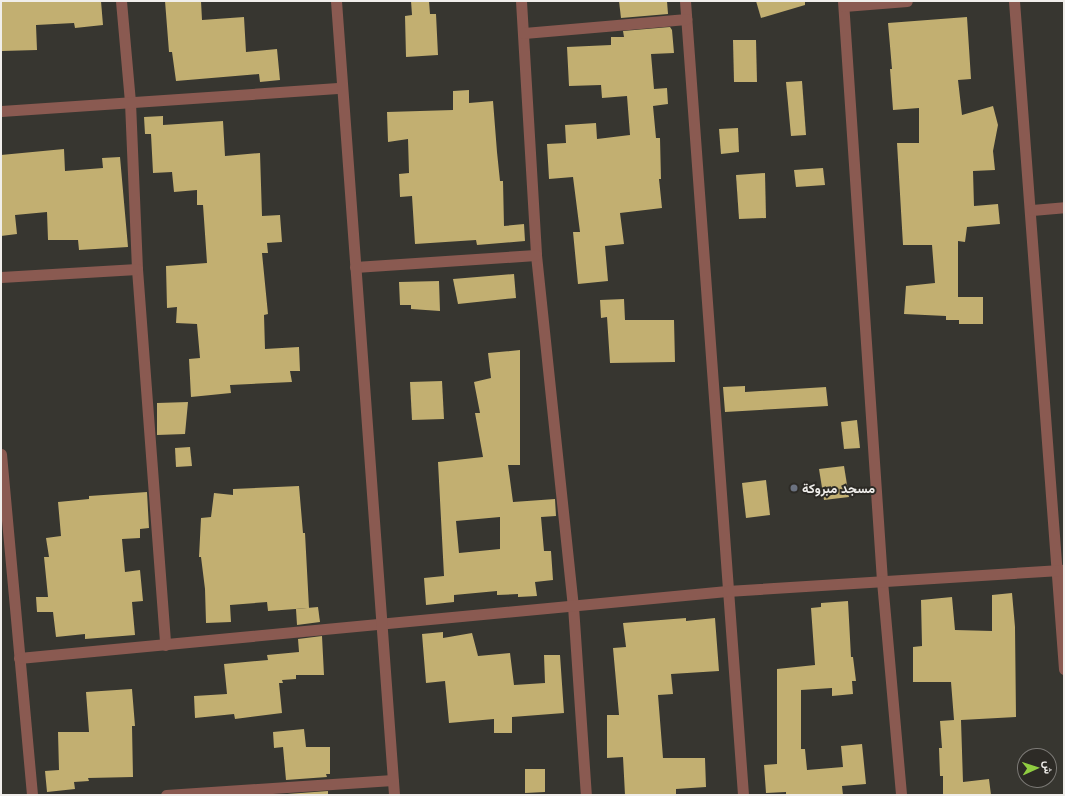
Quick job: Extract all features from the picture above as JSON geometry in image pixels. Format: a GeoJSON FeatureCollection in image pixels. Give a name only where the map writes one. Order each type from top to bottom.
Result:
{"type":"FeatureCollection","features":[{"type":"Feature","properties":{"kind":"street"},"geometry":{"type":"LineString","coordinates":[[121,1],[130,102],[137,269],[165,645]]}},
{"type":"Feature","properties":{"kind":"street"},"geometry":{"type":"LineString","coordinates":[[336,1],[380,622],[394,795]]}},
{"type":"Feature","properties":{"kind":"street"},"geometry":{"type":"LineString","coordinates":[[521,1],[536,255],[573,606],[586,795]]}},
{"type":"Feature","properties":{"kind":"street"},"geometry":{"type":"LineString","coordinates":[[685,1],[743,795]]}},
{"type":"Feature","properties":{"kind":"street"},"geometry":{"type":"LineString","coordinates":[[902,795],[882,581],[843,4],[907,1]]}},
{"type":"Feature","properties":{"kind":"street"},"geometry":{"type":"LineString","coordinates":[[1014,1],[1060,570],[1064,668]]}},
{"type":"Feature","properties":{"kind":"street"},"geometry":{"type":"LineString","coordinates":[[524,34],[686,19]]}},
{"type":"Feature","properties":{"kind":"street"},"geometry":{"type":"LineString","coordinates":[[1,111],[341,88]]}},
{"type":"Feature","properties":{"kind":"street"},"geometry":{"type":"LineString","coordinates":[[1032,210],[1064,208]]}},
{"type":"Feature","properties":{"kind":"street"},"geometry":{"type":"LineString","coordinates":[[355,267],[536,255]]}},
{"type":"Feature","properties":{"kind":"street"},"geometry":{"type":"LineString","coordinates":[[1,277],[137,269]]}},
{"type":"Feature","properties":{"kind":"street"},"geometry":{"type":"LineString","coordinates":[[1,454],[32,795]]}},
{"type":"Feature","properties":{"kind":"street"},"geometry":{"type":"LineString","coordinates":[[19,658],[165,645],[380,622],[573,606],[727,591],[1060,570]]}},
{"type":"Feature","properties":{"kind":"street"},"geometry":{"type":"LineString","coordinates":[[166,795],[263,792],[393,780]]}},
{"type":"Feature","properties":{"kind":"building"},"geometry":{"type":"Polygon","coordinates":[[[101,1],[103,25],[75,28],[74,23],[36,25],[37,50],[2,51],[1,2],[101,1]]]}},
{"type":"Feature","properties":{"kind":"building"},"geometry":{"type":"Polygon","coordinates":[[[165,1],[201,1],[202,20],[244,17],[246,52],[277,49],[280,80],[260,82],[259,74],[176,81],[172,52],[169,52],[165,1]]]}},
{"type":"Feature","properties":{"kind":"building"},"geometry":{"type":"Polygon","coordinates":[[[411,1],[429,1],[430,14],[436,14],[438,55],[406,57],[405,16],[412,15],[411,1]]]}},
{"type":"Feature","properties":{"kind":"building"},"geometry":{"type":"Polygon","coordinates":[[[619,1],[667,1],[668,14],[621,18],[619,1]]]}},
{"type":"Feature","properties":{"kind":"building"},"geometry":{"type":"Polygon","coordinates":[[[756,1],[805,1],[805,5],[761,18],[756,1]]]}},
{"type":"Feature","properties":{"kind":"building"},"geometry":{"type":"Polygon","coordinates":[[[967,17],[971,79],[958,80],[962,115],[993,106],[998,125],[993,151],[995,170],[973,171],[974,206],[998,204],[1000,224],[967,227],[965,242],[958,241],[958,297],[983,297],[983,324],[959,324],[959,320],[946,320],[946,316],[904,314],[906,286],[935,283],[932,245],[903,245],[897,143],[919,143],[919,108],[893,110],[890,69],[892,69],[888,23],[967,17]]]}},
{"type":"Feature","properties":{"kind":"building"},"geometry":{"type":"Polygon","coordinates":[[[670,27],[672,30],[674,53],[651,54],[654,89],[667,88],[668,104],[653,106],[656,138],[660,138],[661,179],[659,179],[662,208],[620,213],[624,244],[605,246],[608,281],[578,284],[573,232],[580,232],[573,177],[549,179],[547,144],[566,143],[565,125],[596,123],[597,139],[630,135],[627,96],[602,98],[601,85],[569,86],[567,47],[611,45],[611,37],[624,37],[623,31],[670,27]]]}},
{"type":"Feature","properties":{"kind":"building"},"geometry":{"type":"Polygon","coordinates":[[[733,40],[756,40],[757,82],[734,82],[733,40]]]}},
{"type":"Feature","properties":{"kind":"building"},"geometry":{"type":"Polygon","coordinates":[[[802,81],[806,135],[791,136],[786,82],[802,81]]]}},
{"type":"Feature","properties":{"kind":"building"},"geometry":{"type":"Polygon","coordinates":[[[469,90],[469,103],[493,101],[500,181],[503,181],[504,226],[524,224],[525,241],[477,245],[476,240],[415,244],[412,196],[400,197],[399,174],[409,173],[408,139],[388,142],[387,112],[453,110],[453,91],[469,90]]]}},
{"type":"Feature","properties":{"kind":"building"},"geometry":{"type":"Polygon","coordinates":[[[163,116],[163,125],[223,121],[225,156],[260,153],[262,216],[280,215],[282,242],[267,243],[268,253],[262,253],[268,314],[264,315],[265,349],[299,347],[300,371],[290,371],[292,382],[230,385],[231,393],[191,397],[189,359],[200,358],[197,324],[176,323],[177,307],[167,308],[166,266],[207,263],[203,205],[197,205],[197,190],[174,192],[172,172],[153,173],[151,134],[145,134],[144,117],[163,116]]]}},
{"type":"Feature","properties":{"kind":"building"},"geometry":{"type":"Polygon","coordinates":[[[738,128],[739,152],[721,154],[719,129],[738,128]]]}},
{"type":"Feature","properties":{"kind":"building"},"geometry":{"type":"Polygon","coordinates":[[[64,149],[65,171],[103,168],[102,158],[120,157],[128,247],[79,250],[78,240],[48,240],[47,212],[15,215],[17,234],[1,236],[1,155],[64,149]]]}},
{"type":"Feature","properties":{"kind":"building"},"geometry":{"type":"Polygon","coordinates":[[[823,168],[825,185],[796,187],[794,170],[823,168]]]}},
{"type":"Feature","properties":{"kind":"building"},"geometry":{"type":"Polygon","coordinates":[[[765,173],[766,218],[739,219],[736,175],[765,173]]]}},
{"type":"Feature","properties":{"kind":"building"},"geometry":{"type":"Polygon","coordinates":[[[514,274],[516,298],[458,304],[453,279],[514,274]]]}},
{"type":"Feature","properties":{"kind":"building"},"geometry":{"type":"Polygon","coordinates":[[[439,281],[440,311],[411,309],[411,305],[400,305],[399,282],[439,281]]]}},
{"type":"Feature","properties":{"kind":"building"},"geometry":{"type":"Polygon","coordinates":[[[624,299],[625,320],[674,320],[675,362],[610,363],[607,317],[601,318],[600,300],[624,299]]]}},
{"type":"Feature","properties":{"kind":"building"},"geometry":{"type":"Polygon","coordinates":[[[520,350],[520,465],[508,465],[513,502],[555,499],[556,516],[541,517],[544,551],[551,551],[553,580],[535,582],[537,596],[518,597],[518,594],[497,595],[497,591],[454,595],[454,602],[426,605],[424,578],[444,576],[438,462],[483,457],[475,413],[480,413],[474,382],[491,378],[488,353],[520,350]],[[500,517],[456,521],[459,553],[500,549],[500,517]]]}},
{"type":"Feature","properties":{"kind":"building"},"geometry":{"type":"Polygon","coordinates":[[[442,381],[444,419],[412,420],[410,382],[442,381]]]}},
{"type":"Feature","properties":{"kind":"building"},"geometry":{"type":"Polygon","coordinates":[[[745,386],[745,392],[826,387],[828,406],[725,412],[723,387],[745,386]]]}},
{"type":"Feature","properties":{"kind":"building"},"geometry":{"type":"Polygon","coordinates":[[[188,402],[185,434],[157,435],[157,403],[188,402]]]}},
{"type":"Feature","properties":{"kind":"building"},"geometry":{"type":"Polygon","coordinates":[[[857,420],[860,448],[844,449],[841,422],[857,420]]]}},
{"type":"Feature","properties":{"kind":"building"},"geometry":{"type":"Polygon","coordinates":[[[190,447],[192,466],[176,467],[175,448],[190,447]]]}},
{"type":"Feature","properties":{"kind":"building"},"geometry":{"type":"Polygon","coordinates":[[[844,466],[849,497],[824,500],[819,469],[844,466]]]}},
{"type":"Feature","properties":{"kind":"building"},"geometry":{"type":"Polygon","coordinates":[[[766,480],[770,515],[746,518],[742,483],[766,480]]]}},
{"type":"Feature","properties":{"kind":"building"},"geometry":{"type":"Polygon","coordinates":[[[299,486],[303,533],[305,533],[309,608],[268,611],[267,602],[230,605],[231,622],[206,623],[205,589],[201,557],[199,557],[201,518],[211,517],[214,493],[233,495],[233,489],[299,486]]]}},
{"type":"Feature","properties":{"kind":"building"},"geometry":{"type":"Polygon","coordinates":[[[147,492],[149,528],[140,529],[140,538],[122,539],[125,572],[140,570],[143,601],[132,602],[135,635],[85,639],[85,634],[56,637],[53,612],[37,612],[36,597],[48,597],[44,557],[49,557],[46,538],[61,536],[58,502],[89,499],[89,496],[147,492]]]}},
{"type":"Feature","properties":{"kind":"building"},"geometry":{"type":"Polygon","coordinates":[[[1012,593],[1015,627],[1016,717],[961,720],[963,782],[989,779],[991,795],[943,795],[943,776],[940,776],[939,748],[942,748],[940,721],[954,720],[951,682],[913,682],[913,647],[922,646],[921,600],[952,597],[955,630],[992,631],[992,595],[1012,593]]]}},
{"type":"Feature","properties":{"kind":"building"},"geometry":{"type":"Polygon","coordinates":[[[848,601],[851,657],[853,657],[856,681],[852,681],[853,694],[832,696],[832,688],[801,690],[801,749],[805,749],[807,770],[843,767],[841,746],[862,744],[866,784],[842,786],[843,795],[786,795],[786,792],[766,793],[764,765],[777,764],[777,669],[815,665],[811,608],[821,607],[821,603],[848,601]]]}},
{"type":"Feature","properties":{"kind":"building"},"geometry":{"type":"Polygon","coordinates":[[[318,607],[320,622],[297,625],[296,609],[318,607]]]}},
{"type":"Feature","properties":{"kind":"building"},"geometry":{"type":"Polygon","coordinates":[[[686,618],[686,621],[715,618],[719,671],[671,674],[673,694],[658,695],[663,758],[705,758],[706,787],[676,789],[676,795],[625,795],[623,757],[607,758],[607,715],[619,715],[613,648],[626,647],[623,623],[686,618]]]}},
{"type":"Feature","properties":{"kind":"building"},"geometry":{"type":"Polygon","coordinates":[[[443,632],[443,638],[472,633],[478,656],[510,653],[514,685],[545,683],[544,655],[560,655],[564,713],[512,717],[512,733],[494,733],[494,719],[449,723],[445,681],[426,683],[422,634],[443,632]]]}},
{"type":"Feature","properties":{"kind":"building"},"geometry":{"type":"Polygon","coordinates":[[[322,636],[324,675],[296,675],[296,679],[282,680],[283,683],[279,683],[282,713],[235,719],[234,714],[195,718],[194,696],[227,694],[224,664],[268,660],[267,655],[299,652],[298,639],[322,636]]]}},
{"type":"Feature","properties":{"kind":"building"},"geometry":{"type":"Polygon","coordinates":[[[132,689],[135,726],[132,726],[133,777],[88,778],[89,781],[74,782],[75,789],[47,792],[45,771],[59,770],[58,732],[89,732],[86,692],[132,689]]]}},
{"type":"Feature","properties":{"kind":"building"},"geometry":{"type":"Polygon","coordinates":[[[304,729],[306,747],[330,747],[330,774],[326,774],[327,777],[286,780],[283,747],[274,748],[273,732],[304,729]]]}},
{"type":"Feature","properties":{"kind":"building"},"geometry":{"type":"Polygon","coordinates":[[[525,769],[545,769],[545,792],[525,793],[525,769]]]}},
{"type":"Feature","properties":{"kind":"building"},"geometry":{"type":"Polygon","coordinates":[[[328,791],[328,795],[287,794],[328,791]]]}},
{"type":"Feature","properties":{"kind":"place","name":"مسجد مبروكة"},"geometry":{"type":"Point","coordinates":[794,488]}}]}
